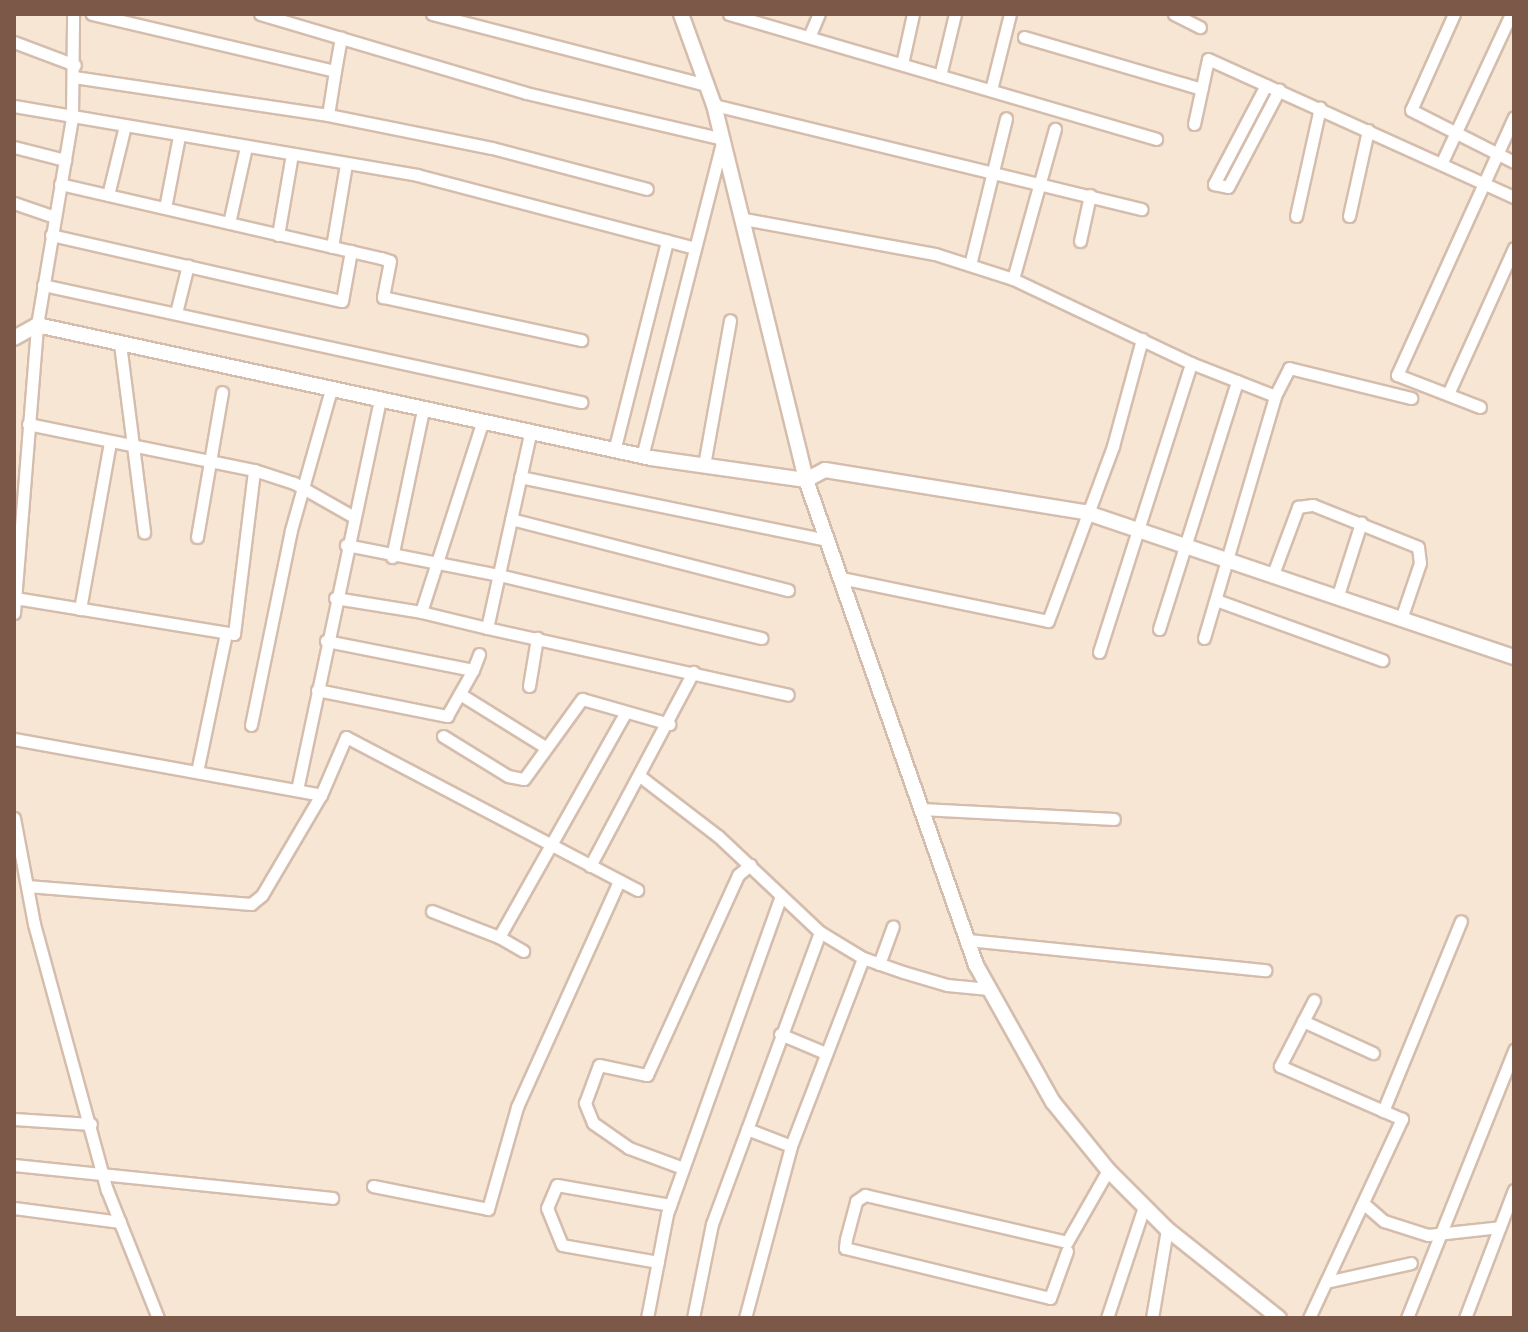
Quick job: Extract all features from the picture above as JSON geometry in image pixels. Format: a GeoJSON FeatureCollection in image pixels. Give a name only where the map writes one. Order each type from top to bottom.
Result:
{"type":"FeatureCollection","features":[{"type":"Feature","properties":{"kind":"street"},"geometry":{"type":"LineString","coordinates":[[14,613],[16,536],[37,325],[72,118],[73,14]]}},
{"type":"Feature","properties":{"kind":"street"},"geometry":{"type":"LineString","coordinates":[[92,14],[335,71]]}},
{"type":"Feature","properties":{"kind":"street"},"geometry":{"type":"LineString","coordinates":[[260,14],[526,93],[723,139]]}},
{"type":"Feature","properties":{"kind":"street"},"geometry":{"type":"LineString","coordinates":[[432,14],[707,85]]}},
{"type":"Feature","properties":{"kind":"street"},"geometry":{"type":"LineString","coordinates":[[681,14],[714,105],[806,480],[968,940],[989,989],[1053,1102],[1108,1170],[1167,1229],[1279,1318]]}},
{"type":"Feature","properties":{"kind":"street"},"geometry":{"type":"LineString","coordinates":[[729,14],[1156,139]]}},
{"type":"Feature","properties":{"kind":"street"},"geometry":{"type":"LineString","coordinates":[[809,37],[819,14]]}},
{"type":"Feature","properties":{"kind":"street"},"geometry":{"type":"LineString","coordinates":[[902,64],[913,14]]}},
{"type":"Feature","properties":{"kind":"street"},"geometry":{"type":"LineString","coordinates":[[940,76],[955,14]]}},
{"type":"Feature","properties":{"kind":"street"},"geometry":{"type":"LineString","coordinates":[[991,90],[1010,14]]}},
{"type":"Feature","properties":{"kind":"street"},"geometry":{"type":"LineString","coordinates":[[1174,14],[1200,27]]}},
{"type":"Feature","properties":{"kind":"street"},"geometry":{"type":"LineString","coordinates":[[1454,14],[1411,110],[1514,162]]}},
{"type":"Feature","properties":{"kind":"street"},"geometry":{"type":"LineString","coordinates":[[1442,162],[1511,14]]}},
{"type":"Feature","properties":{"kind":"street"},"geometry":{"type":"LineString","coordinates":[[1024,37],[1202,89]]}},
{"type":"Feature","properties":{"kind":"street"},"geometry":{"type":"LineString","coordinates":[[328,115],[341,38]]}},
{"type":"Feature","properties":{"kind":"street"},"geometry":{"type":"LineString","coordinates":[[14,42],[74,71],[328,115],[492,148],[647,189]]}},
{"type":"Feature","properties":{"kind":"street"},"geometry":{"type":"LineString","coordinates":[[1194,124],[1208,59],[1514,197]]}},
{"type":"Feature","properties":{"kind":"street"},"geometry":{"type":"LineString","coordinates":[[1266,85],[1214,184],[1228,187],[1279,90]]}},
{"type":"Feature","properties":{"kind":"street"},"geometry":{"type":"LineString","coordinates":[[714,105],[1142,209]]}},
{"type":"Feature","properties":{"kind":"street"},"geometry":{"type":"LineString","coordinates":[[14,106],[417,175],[695,248]]}},
{"type":"Feature","properties":{"kind":"street"},"geometry":{"type":"LineString","coordinates":[[1296,216],[1320,108]]}},
{"type":"Feature","properties":{"kind":"street"},"geometry":{"type":"LineString","coordinates":[[1480,407],[1397,375],[1514,117]]}},
{"type":"Feature","properties":{"kind":"street"},"geometry":{"type":"LineString","coordinates":[[970,265],[1006,118]]}},
{"type":"Feature","properties":{"kind":"street"},"geometry":{"type":"LineString","coordinates":[[108,195],[125,126]]}},
{"type":"Feature","properties":{"kind":"street"},"geometry":{"type":"LineString","coordinates":[[1013,279],[1055,129]]}},
{"type":"Feature","properties":{"kind":"street"},"geometry":{"type":"LineString","coordinates":[[1349,216],[1368,130]]}},
{"type":"Feature","properties":{"kind":"street"},"geometry":{"type":"LineString","coordinates":[[165,208],[179,136]]}},
{"type":"Feature","properties":{"kind":"street"},"geometry":{"type":"LineString","coordinates":[[642,456],[723,139]]}},
{"type":"Feature","properties":{"kind":"street"},"geometry":{"type":"LineString","coordinates":[[14,147],[65,160]]}},
{"type":"Feature","properties":{"kind":"street"},"geometry":{"type":"LineString","coordinates":[[229,223],[246,147]]}},
{"type":"Feature","properties":{"kind":"street"},"geometry":{"type":"LineString","coordinates":[[278,235],[292,154]]}},
{"type":"Feature","properties":{"kind":"street"},"geometry":{"type":"LineString","coordinates":[[332,247],[346,164]]}},
{"type":"Feature","properties":{"kind":"street"},"geometry":{"type":"LineString","coordinates":[[60,184],[390,261],[383,297],[581,340]]}},
{"type":"Feature","properties":{"kind":"street"},"geometry":{"type":"LineString","coordinates":[[1080,241],[1090,195]]}},
{"type":"Feature","properties":{"kind":"street"},"geometry":{"type":"LineString","coordinates":[[14,205],[55,217]]}},
{"type":"Feature","properties":{"kind":"street"},"geometry":{"type":"LineString","coordinates":[[744,219],[830,231],[970,265],[1013,279],[1191,363],[1275,396]]}},
{"type":"Feature","properties":{"kind":"street"},"geometry":{"type":"LineString","coordinates":[[51,235],[342,301],[351,251]]}},
{"type":"Feature","properties":{"kind":"street"},"geometry":{"type":"LineString","coordinates":[[614,451],[667,241]]}},
{"type":"Feature","properties":{"kind":"street"},"geometry":{"type":"LineString","coordinates":[[1448,394],[1514,248]]}},
{"type":"Feature","properties":{"kind":"street"},"geometry":{"type":"LineString","coordinates":[[176,313],[188,265]]}},
{"type":"Feature","properties":{"kind":"street"},"geometry":{"type":"LineString","coordinates":[[43,285],[581,402]]}},
{"type":"Feature","properties":{"kind":"street"},"geometry":{"type":"LineString","coordinates":[[704,465],[730,320]]}},
{"type":"Feature","properties":{"kind":"street"},"geometry":{"type":"LineString","coordinates":[[14,338],[37,325],[642,456],[806,480],[825,470],[1085,512],[1402,616],[1514,657]]}},
{"type":"Feature","properties":{"kind":"street"},"geometry":{"type":"LineString","coordinates":[[841,578],[1048,621],[1085,512],[1113,446],[1142,339]]}},
{"type":"Feature","properties":{"kind":"street"},"geometry":{"type":"LineString","coordinates":[[120,344],[144,532]]}},
{"type":"Feature","properties":{"kind":"street"},"geometry":{"type":"LineString","coordinates":[[1099,652],[1191,363]]}},
{"type":"Feature","properties":{"kind":"street"},"geometry":{"type":"LineString","coordinates":[[1204,638],[1275,396],[1289,368],[1411,398]]}},
{"type":"Feature","properties":{"kind":"street"},"geometry":{"type":"LineString","coordinates":[[1159,629],[1237,381]]}},
{"type":"Feature","properties":{"kind":"street"},"geometry":{"type":"LineString","coordinates":[[251,725],[291,530],[331,390]]}},
{"type":"Feature","properties":{"kind":"street"},"geometry":{"type":"LineString","coordinates":[[197,537],[207,460],[222,392]]}},
{"type":"Feature","properties":{"kind":"street"},"geometry":{"type":"LineString","coordinates":[[297,790],[352,516],[359,503],[380,401]]}},
{"type":"Feature","properties":{"kind":"street"},"geometry":{"type":"LineString","coordinates":[[392,557],[423,410]]}},
{"type":"Feature","properties":{"kind":"street"},"geometry":{"type":"LineString","coordinates":[[421,612],[482,423]]}},
{"type":"Feature","properties":{"kind":"street"},"geometry":{"type":"LineString","coordinates":[[28,424],[254,470],[304,490],[352,516]]}},
{"type":"Feature","properties":{"kind":"street"},"geometry":{"type":"LineString","coordinates":[[487,628],[530,434]]}},
{"type":"Feature","properties":{"kind":"street"},"geometry":{"type":"LineString","coordinates":[[80,609],[110,443]]}},
{"type":"Feature","properties":{"kind":"street"},"geometry":{"type":"LineString","coordinates":[[15,598],[234,634],[254,470]]}},
{"type":"Feature","properties":{"kind":"street"},"geometry":{"type":"LineString","coordinates":[[520,477],[828,540]]}},
{"type":"Feature","properties":{"kind":"street"},"geometry":{"type":"LineString","coordinates":[[1273,574],[1292,518],[1302,504],[1361,523],[1418,547],[1420,563],[1402,616]]}},
{"type":"Feature","properties":{"kind":"street"},"geometry":{"type":"LineString","coordinates":[[511,519],[788,590]]}},
{"type":"Feature","properties":{"kind":"street"},"geometry":{"type":"LineString","coordinates":[[1338,595],[1361,523]]}},
{"type":"Feature","properties":{"kind":"street"},"geometry":{"type":"LineString","coordinates":[[346,545],[436,566],[499,575],[762,638]]}},
{"type":"Feature","properties":{"kind":"street"},"geometry":{"type":"LineString","coordinates":[[335,598],[421,612],[788,695]]}},
{"type":"Feature","properties":{"kind":"street"},"geometry":{"type":"LineString","coordinates":[[1216,600],[1382,660]]}},
{"type":"Feature","properties":{"kind":"street"},"geometry":{"type":"LineString","coordinates":[[197,772],[226,633]]}},
{"type":"Feature","properties":{"kind":"street"},"geometry":{"type":"LineString","coordinates":[[529,686],[537,638]]}},
{"type":"Feature","properties":{"kind":"street"},"geometry":{"type":"LineString","coordinates":[[326,641],[473,670]]}},
{"type":"Feature","properties":{"kind":"street"},"geometry":{"type":"LineString","coordinates":[[317,690],[447,716],[479,654]]}},
{"type":"Feature","properties":{"kind":"street"},"geometry":{"type":"LineString","coordinates":[[590,866],[641,777],[693,672]]}},
{"type":"Feature","properties":{"kind":"street"},"geometry":{"type":"LineString","coordinates":[[460,694],[545,747]]}},
{"type":"Feature","properties":{"kind":"street"},"geometry":{"type":"LineString","coordinates":[[443,736],[508,776],[524,779],[582,699],[624,715],[669,724]]}},
{"type":"Feature","properties":{"kind":"street"},"geometry":{"type":"LineString","coordinates":[[499,937],[548,843],[605,756],[624,715]]}},
{"type":"Feature","properties":{"kind":"street"},"geometry":{"type":"LineString","coordinates":[[27,886],[251,904],[262,895],[321,795],[346,737],[637,890]]}},
{"type":"Feature","properties":{"kind":"street"},"geometry":{"type":"LineString","coordinates":[[14,739],[321,795]]}},
{"type":"Feature","properties":{"kind":"street"},"geometry":{"type":"LineString","coordinates":[[641,777],[750,865],[820,932],[879,964],[947,985],[989,989]]}},
{"type":"Feature","properties":{"kind":"street"},"geometry":{"type":"LineString","coordinates":[[922,809],[1114,819]]}},
{"type":"Feature","properties":{"kind":"street"},"geometry":{"type":"LineString","coordinates":[[14,818],[27,886],[103,1176],[158,1318]]}},
{"type":"Feature","properties":{"kind":"street"},"geometry":{"type":"LineString","coordinates":[[683,1168],[629,1148],[593,1123],[585,1103],[599,1065],[647,1075],[738,875],[750,865]]}},
{"type":"Feature","properties":{"kind":"street"},"geometry":{"type":"LineString","coordinates":[[373,1186],[488,1209],[517,1107],[593,948],[619,881]]}},
{"type":"Feature","properties":{"kind":"street"},"geometry":{"type":"LineString","coordinates":[[647,1318],[670,1205],[781,896]]}},
{"type":"Feature","properties":{"kind":"street"},"geometry":{"type":"LineString","coordinates":[[432,911],[499,937],[523,951]]}},
{"type":"Feature","properties":{"kind":"street"},"geometry":{"type":"LineString","coordinates":[[1383,1111],[1461,921]]}},
{"type":"Feature","properties":{"kind":"street"},"geometry":{"type":"LineString","coordinates":[[879,964],[893,926]]}},
{"type":"Feature","properties":{"kind":"street"},"geometry":{"type":"LineString","coordinates":[[693,1318],[712,1224],[820,932]]}},
{"type":"Feature","properties":{"kind":"street"},"geometry":{"type":"LineString","coordinates":[[968,940],[1265,970]]}},
{"type":"Feature","properties":{"kind":"street"},"geometry":{"type":"LineString","coordinates":[[745,1318],[791,1146],[823,1052],[863,958]]}},
{"type":"Feature","properties":{"kind":"street"},"geometry":{"type":"LineString","coordinates":[[1309,1318],[1402,1119],[1280,1066],[1314,1000]]}},
{"type":"Feature","properties":{"kind":"street"},"geometry":{"type":"LineString","coordinates":[[1303,1021],[1373,1053]]}},
{"type":"Feature","properties":{"kind":"street"},"geometry":{"type":"LineString","coordinates":[[780,1034],[823,1052]]}},
{"type":"Feature","properties":{"kind":"street"},"geometry":{"type":"LineString","coordinates":[[1407,1318],[1514,1050]]}},
{"type":"Feature","properties":{"kind":"street"},"geometry":{"type":"LineString","coordinates":[[14,1119],[91,1124]]}},
{"type":"Feature","properties":{"kind":"street"},"geometry":{"type":"LineString","coordinates":[[747,1129],[791,1146]]}},
{"type":"Feature","properties":{"kind":"street"},"geometry":{"type":"LineString","coordinates":[[14,1165],[103,1176],[191,1179],[332,1198]]}},
{"type":"Feature","properties":{"kind":"street"},"geometry":{"type":"LineString","coordinates":[[1067,1251],[1050,1298],[845,1248],[856,1201],[865,1195],[1067,1242],[1108,1170]]}},
{"type":"Feature","properties":{"kind":"street"},"geometry":{"type":"LineString","coordinates":[[658,1262],[562,1245],[547,1208],[557,1185],[670,1205]]}},
{"type":"Feature","properties":{"kind":"street"},"geometry":{"type":"LineString","coordinates":[[1465,1318],[1514,1190]]}},
{"type":"Feature","properties":{"kind":"street"},"geometry":{"type":"LineString","coordinates":[[1363,1203],[1404,1230],[1441,1233],[1500,1227]]}},
{"type":"Feature","properties":{"kind":"street"},"geometry":{"type":"LineString","coordinates":[[1107,1318],[1144,1207]]}},
{"type":"Feature","properties":{"kind":"street"},"geometry":{"type":"LineString","coordinates":[[14,1208],[120,1222]]}},
{"type":"Feature","properties":{"kind":"street"},"geometry":{"type":"LineString","coordinates":[[1152,1318],[1167,1229]]}},
{"type":"Feature","properties":{"kind":"street"},"geometry":{"type":"LineString","coordinates":[[1326,1282],[1411,1263]]}},
{"type":"Feature","properties":{"kind":"shaded area"},"geometry":{"type":"Polygon","coordinates":[[[14,14],[1514,14],[1514,1318],[14,1318],[14,14]]]}}]}
